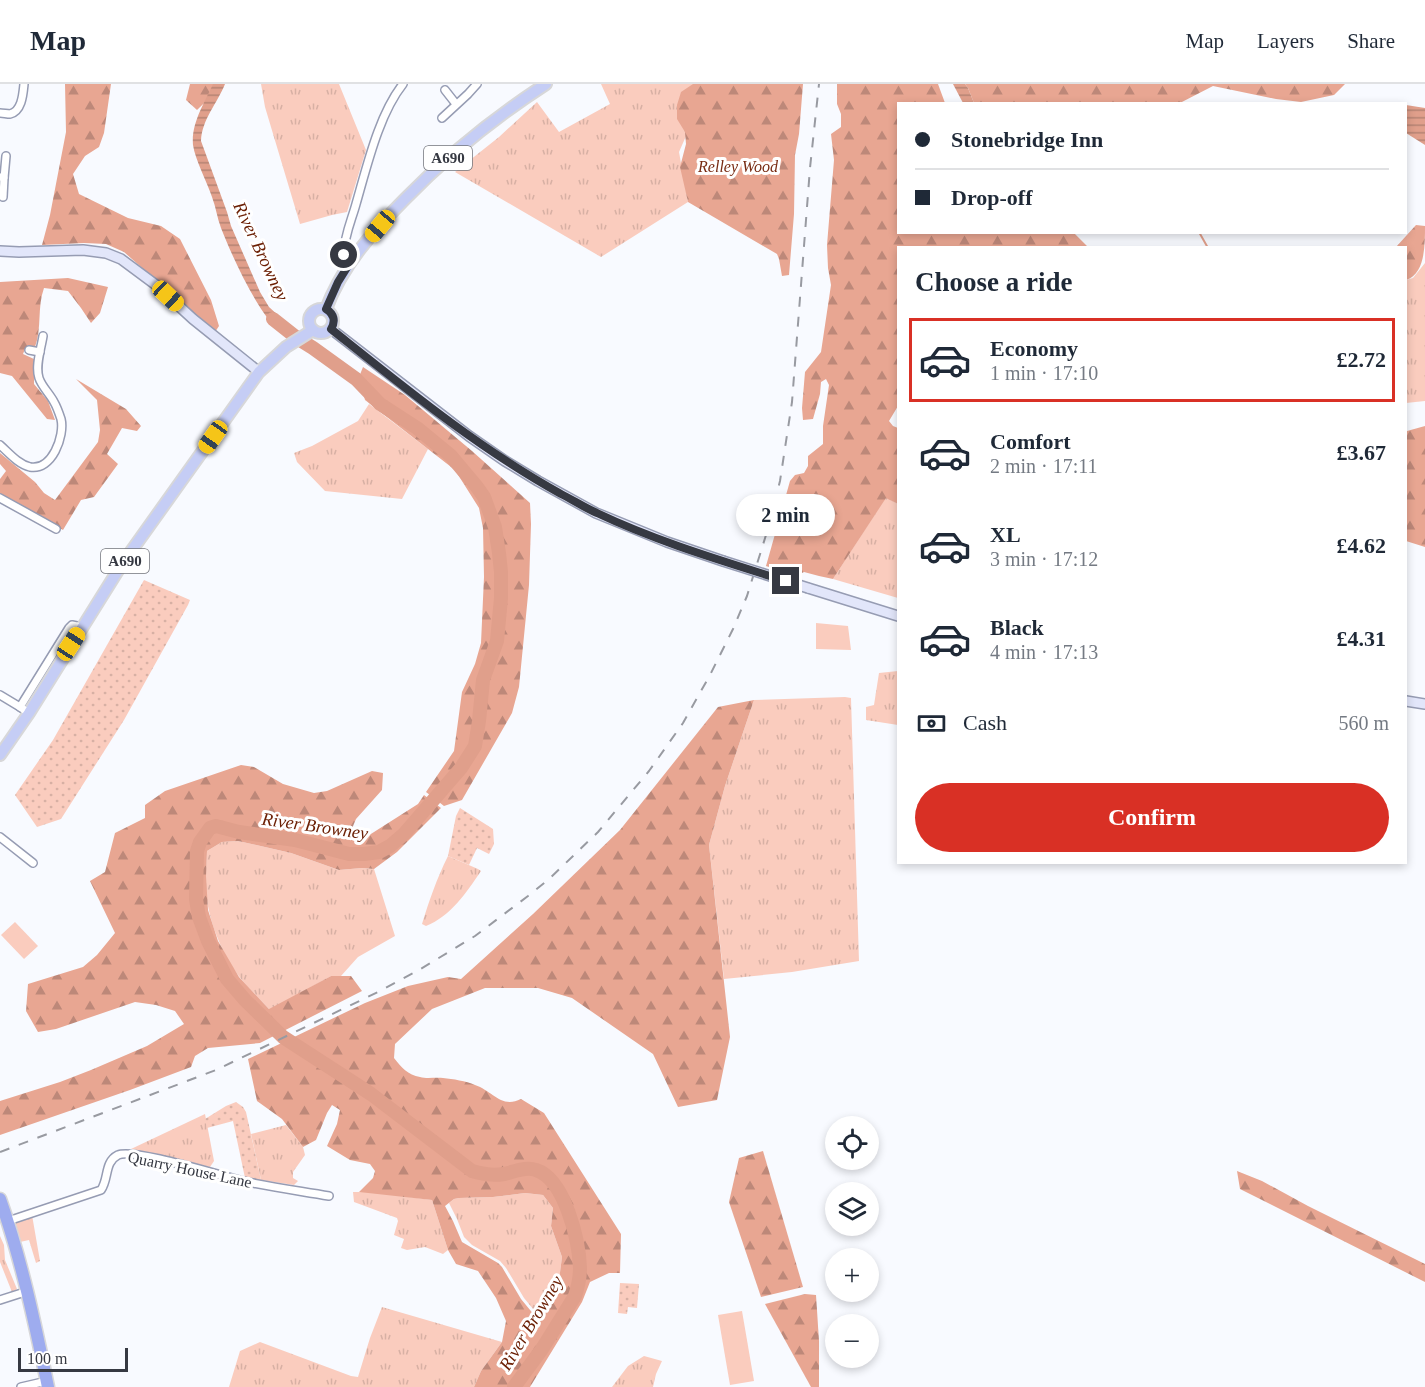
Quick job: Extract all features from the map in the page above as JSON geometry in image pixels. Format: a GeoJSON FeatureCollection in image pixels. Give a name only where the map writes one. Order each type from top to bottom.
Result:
{"type":"FeatureCollection","features":[{"type":"Feature","properties":{"kind":"highway"},"geometry":{"type":"LineString","coordinates":[[0,1199],[28,1291],[48,1384]]}},
{"type":"Feature","properties":{"kind":"main road","name":"A690"},"geometry":{"type":"LineString","coordinates":[[331,329],[324,333],[316,332],[309,323],[310,316],[315,310],[326,309],[348,266],[388,216],[441,164],[502,114],[546,84]]}},
{"type":"Feature","properties":{"kind":"main road"},"geometry":{"type":"LineString","coordinates":[[0,251],[82,250],[105,253],[122,259],[259,372]]}},
{"type":"Feature","properties":{"kind":"main road"},"geometry":{"type":"LineString","coordinates":[[326,309],[332,314],[334,322],[331,329],[469,436],[505,461],[596,513],[667,542],[897,616]]}},
{"type":"Feature","properties":{"kind":"main road","name":"A690"},"geometry":{"type":"LineString","coordinates":[[0,755],[24,710],[82,627],[122,564],[259,372],[285,347],[313,330]]}},
{"type":"Feature","properties":{"kind":"main road"},"geometry":{"type":"LineString","coordinates":[[1407,701],[1425,704]]}},
{"type":"Feature","properties":{"kind":"street"},"geometry":{"type":"LineString","coordinates":[[0,113],[11,114],[16,110],[22,98],[24,84]]}},
{"type":"Feature","properties":{"kind":"street"},"geometry":{"type":"LineString","coordinates":[[348,266],[344,255],[345,242],[359,193],[380,127],[391,102],[403,84]]}},
{"type":"Feature","properties":{"kind":"street"},"geometry":{"type":"LineString","coordinates":[[442,118],[477,84]]}},
{"type":"Feature","properties":{"kind":"street"},"geometry":{"type":"LineString","coordinates":[[445,90],[456,104]]}},
{"type":"Feature","properties":{"kind":"street"},"geometry":{"type":"LineString","coordinates":[[3,197],[2,177],[6,156]]}},
{"type":"Feature","properties":{"kind":"street"},"geometry":{"type":"LineString","coordinates":[[0,445],[22,464],[33,467],[43,464],[57,448],[62,428],[61,418],[39,378],[38,370],[43,336]]}},
{"type":"Feature","properties":{"kind":"street"},"geometry":{"type":"LineString","coordinates":[[29,350],[40,352]]}},
{"type":"Feature","properties":{"kind":"street"},"geometry":{"type":"LineString","coordinates":[[0,498],[56,529]]}},
{"type":"Feature","properties":{"kind":"street"},"geometry":{"type":"LineString","coordinates":[[0,695],[24,710]]}},
{"type":"Feature","properties":{"kind":"street"},"geometry":{"type":"LineString","coordinates":[[0,837],[33,863]]}},
{"type":"Feature","properties":{"kind":"street","name":"Quarry House Lane"},"geometry":{"type":"LineString","coordinates":[[8,1221],[101,1190],[104,1187],[111,1160],[124,1153],[158,1159],[243,1181],[329,1196]]}},
{"type":"Feature","properties":{"kind":"street"},"geometry":{"type":"LineString","coordinates":[[0,1300],[28,1291]]}},
{"type":"Feature","properties":{"kind":"street"},"geometry":{"type":"LineString","coordinates":[[21,1387],[48,1384]]}},
{"type":"Feature","properties":{"kind":"green space"},"geometry":{"type":"Polygon","coordinates":[[[65,84],[111,84],[104,133],[99,147],[85,156],[73,174],[79,194],[128,218],[161,226],[180,239],[211,300],[219,326],[215,332],[124,252],[106,244],[42,245],[66,132],[65,84]]]}},
{"type":"Feature","properties":{"kind":"green space"},"geometry":{"type":"Polygon","coordinates":[[[190,84],[224,84],[197,110],[186,100],[190,84]]]}},
{"type":"Feature","properties":{"kind":"green space"},"geometry":{"type":"Polygon","coordinates":[[[261,84],[339,84],[366,150],[347,212],[300,224],[265,107],[261,84]]]}},
{"type":"Feature","properties":{"kind":"green space"},"geometry":{"type":"Polygon","coordinates":[[[601,84],[709,84],[679,152],[688,202],[601,257],[455,172],[499,137],[537,102],[559,132],[610,104],[601,84]]]}},
{"type":"Feature","properties":{"kind":"green space","name":"Relley Wood"},"geometry":{"type":"Polygon","coordinates":[[[693,84],[803,84],[795,155],[794,214],[789,275],[782,276],[777,254],[688,202],[680,167],[686,144],[685,132],[677,119],[677,105],[681,92],[693,84]]]}},
{"type":"Feature","properties":{"kind":"green space"},"geometry":{"type":"Polygon","coordinates":[[[837,84],[938,84],[945,102],[897,102],[897,234],[1075,234],[1087,246],[897,246],[897,408],[889,421],[897,428],[897,504],[886,498],[833,579],[804,572],[796,576],[766,566],[790,481],[795,475],[804,473],[808,466],[808,456],[823,444],[823,426],[829,385],[826,379],[821,382],[813,419],[803,420],[802,408],[805,372],[821,352],[831,285],[827,245],[834,160],[831,134],[841,127],[841,114],[837,104],[837,84]]]}},
{"type":"Feature","properties":{"kind":"green space"},"geometry":{"type":"Polygon","coordinates":[[[965,84],[1345,84],[1334,95],[1301,102],[1213,86],[1182,102],[974,102],[965,84]]]}},
{"type":"Feature","properties":{"kind":"green space"},"geometry":{"type":"Polygon","coordinates":[[[1416,225],[1425,226],[1423,258],[1417,272],[1407,280],[1407,246],[1397,246],[1416,225]]]}},
{"type":"Feature","properties":{"kind":"green space"},"geometry":{"type":"Polygon","coordinates":[[[1425,263],[1425,401],[1407,403],[1407,280],[1413,278],[1425,263]]]}},
{"type":"Feature","properties":{"kind":"green space"},"geometry":{"type":"Polygon","coordinates":[[[68,278],[108,287],[100,313],[91,323],[68,291],[44,288],[35,347],[25,349],[23,354],[34,359],[34,384],[48,401],[55,420],[47,419],[12,376],[0,373],[0,282],[68,278]]]}},
{"type":"Feature","properties":{"kind":"green space"},"geometry":{"type":"Polygon","coordinates":[[[363,367],[405,395],[530,503],[529,585],[519,687],[512,713],[462,800],[444,806],[426,792],[454,751],[462,692],[475,664],[481,643],[484,577],[483,528],[479,508],[455,470],[365,400],[359,377],[363,367]]]}},
{"type":"Feature","properties":{"kind":"green space"},"geometry":{"type":"Polygon","coordinates":[[[76,379],[126,409],[141,426],[137,431],[122,428],[107,454],[118,464],[94,497],[81,500],[63,530],[0,494],[0,479],[6,471],[0,464],[0,453],[35,482],[44,493],[55,500],[98,442],[100,430],[97,400],[76,379]]]}},
{"type":"Feature","properties":{"kind":"green space"},"geometry":{"type":"Polygon","coordinates":[[[369,404],[428,449],[402,499],[325,491],[297,462],[294,453],[358,421],[369,404]]]}},
{"type":"Feature","properties":{"kind":"green space"},"geometry":{"type":"Polygon","coordinates":[[[1425,426],[1425,547],[1407,541],[1407,431],[1425,426]]]}},
{"type":"Feature","properties":{"kind":"green space"},"geometry":{"type":"Polygon","coordinates":[[[886,497],[897,503],[897,598],[833,579],[886,497]]]}},
{"type":"Feature","properties":{"kind":"green space"},"geometry":{"type":"Polygon","coordinates":[[[144,580],[190,600],[188,605],[124,720],[61,819],[37,827],[15,795],[53,740],[144,580]]]}},
{"type":"Feature","properties":{"kind":"green space"},"geometry":{"type":"Polygon","coordinates":[[[816,623],[848,626],[851,650],[816,649],[816,623]]]}},
{"type":"Feature","properties":{"kind":"green space"},"geometry":{"type":"Polygon","coordinates":[[[897,671],[897,725],[866,720],[866,707],[874,705],[879,673],[897,671]]]}},
{"type":"Feature","properties":{"kind":"green space"},"geometry":{"type":"Polygon","coordinates":[[[851,698],[859,961],[792,972],[724,979],[709,845],[725,786],[754,700],[851,698]]]}},
{"type":"Feature","properties":{"kind":"green space"},"geometry":{"type":"Polygon","coordinates":[[[754,700],[725,786],[709,845],[730,1037],[717,1100],[678,1107],[653,1054],[572,998],[538,988],[485,988],[432,1009],[395,1044],[394,1058],[412,1074],[423,1078],[468,1082],[502,1101],[514,1102],[521,1099],[544,1113],[621,1234],[620,1273],[609,1273],[590,1282],[582,1302],[530,1387],[474,1387],[481,1371],[502,1342],[506,1321],[496,1298],[478,1271],[456,1264],[448,1250],[432,1200],[359,1192],[373,1178],[375,1171],[370,1164],[350,1160],[327,1146],[337,1124],[340,1110],[332,1105],[316,1140],[303,1147],[282,1119],[257,1101],[248,1059],[365,1003],[408,986],[448,977],[461,979],[533,914],[620,830],[718,707],[754,700]],[[525,1193],[459,1198],[445,1206],[462,1242],[502,1267],[521,1299],[535,1316],[552,1304],[559,1280],[562,1257],[551,1226],[553,1208],[543,1195],[525,1193]]]}},
{"type":"Feature","properties":{"kind":"green space"},"geometry":{"type":"Polygon","coordinates":[[[241,765],[254,767],[283,784],[314,793],[327,791],[372,771],[383,773],[382,790],[356,819],[348,838],[363,839],[418,804],[424,795],[441,808],[397,852],[374,869],[339,870],[291,853],[238,841],[222,842],[207,851],[208,910],[218,941],[239,977],[269,1009],[331,976],[351,976],[362,991],[260,1043],[208,1048],[195,1056],[191,1067],[0,1135],[0,1101],[91,1070],[147,1046],[184,1024],[175,1011],[135,1002],[56,1029],[38,1032],[26,1011],[28,984],[83,967],[97,955],[115,933],[90,881],[105,872],[115,833],[145,818],[145,805],[165,791],[241,765]]]}},
{"type":"Feature","properties":{"kind":"green space"},"geometry":{"type":"Polygon","coordinates":[[[460,808],[493,829],[494,844],[489,854],[477,848],[469,865],[448,856],[456,816],[460,808]]]}},
{"type":"Feature","properties":{"kind":"green space"},"geometry":{"type":"Polygon","coordinates":[[[238,841],[291,853],[339,870],[374,869],[395,936],[358,957],[341,976],[331,976],[270,1010],[229,961],[217,937],[207,904],[207,851],[222,842],[238,841]]]}},
{"type":"Feature","properties":{"kind":"green space"},"geometry":{"type":"Polygon","coordinates":[[[448,856],[481,871],[450,910],[426,926],[422,924],[448,856]]]}},
{"type":"Feature","properties":{"kind":"green space"},"geometry":{"type":"Polygon","coordinates":[[[15,922],[38,946],[24,959],[1,935],[15,922]]]}},
{"type":"Feature","properties":{"kind":"green space"},"geometry":{"type":"Polygon","coordinates":[[[236,1102],[246,1112],[261,1180],[245,1178],[233,1121],[207,1128],[205,1119],[236,1102]]]}},
{"type":"Feature","properties":{"kind":"green space"},"geometry":{"type":"Polygon","coordinates":[[[205,1114],[214,1161],[210,1167],[131,1149],[205,1114]]]}},
{"type":"Feature","properties":{"kind":"green space"},"geometry":{"type":"Polygon","coordinates":[[[286,1125],[303,1147],[305,1155],[293,1172],[293,1178],[298,1181],[294,1185],[261,1180],[251,1134],[286,1125]]]}},
{"type":"Feature","properties":{"kind":"green space"},"geometry":{"type":"Polygon","coordinates":[[[763,1151],[803,1287],[761,1297],[729,1202],[739,1158],[763,1151]]]}},
{"type":"Feature","properties":{"kind":"green space"},"geometry":{"type":"Polygon","coordinates":[[[1237,1171],[1262,1181],[1425,1264],[1425,1282],[1240,1189],[1237,1171]]]}},
{"type":"Feature","properties":{"kind":"green space"},"geometry":{"type":"Polygon","coordinates":[[[353,1192],[371,1192],[432,1200],[448,1250],[443,1254],[425,1247],[407,1250],[401,1248],[404,1239],[394,1235],[397,1218],[354,1202],[353,1192]]]}},
{"type":"Feature","properties":{"kind":"green space"},"geometry":{"type":"Polygon","coordinates":[[[525,1193],[543,1195],[553,1208],[551,1226],[562,1257],[559,1280],[552,1304],[538,1315],[500,1261],[472,1245],[464,1237],[449,1203],[459,1198],[525,1193]]]}},
{"type":"Feature","properties":{"kind":"green space"},"geometry":{"type":"Polygon","coordinates":[[[32,1215],[40,1261],[36,1263],[29,1240],[20,1242],[16,1225],[16,1222],[32,1215]]]}},
{"type":"Feature","properties":{"kind":"green space"},"geometry":{"type":"Polygon","coordinates":[[[0,1236],[4,1245],[5,1260],[17,1289],[12,1292],[0,1262],[0,1236]]]}},
{"type":"Feature","properties":{"kind":"green space"},"geometry":{"type":"Polygon","coordinates":[[[620,1283],[639,1284],[637,1308],[628,1307],[627,1314],[618,1313],[620,1283]]]}},
{"type":"Feature","properties":{"kind":"green space"},"geometry":{"type":"Polygon","coordinates":[[[805,1294],[816,1295],[819,1387],[811,1387],[765,1304],[805,1294]]]}},
{"type":"Feature","properties":{"kind":"green space"},"geometry":{"type":"Polygon","coordinates":[[[382,1307],[502,1342],[481,1371],[474,1387],[229,1387],[240,1351],[260,1342],[358,1377],[382,1307]]]}},
{"type":"Feature","properties":{"kind":"green space"},"geometry":{"type":"Polygon","coordinates":[[[742,1311],[754,1381],[730,1385],[718,1315],[742,1311]]]}},
{"type":"Feature","properties":{"kind":"green space"},"geometry":{"type":"Polygon","coordinates":[[[644,1356],[662,1361],[653,1387],[612,1387],[628,1366],[644,1356]]]}},
{"type":"Feature","properties":{"kind":"shaded area"},"geometry":{"type":"Polygon","coordinates":[[[213,84],[225,84],[207,119],[201,141],[231,226],[260,292],[269,307],[291,327],[283,334],[265,314],[239,269],[221,228],[194,151],[193,137],[196,121],[213,84]]]}},
{"type":"Feature","properties":{"kind":"shaded area"},"geometry":{"type":"Polygon","coordinates":[[[953,84],[965,84],[968,88],[974,102],[962,102],[953,84]]]}},
{"type":"Feature","properties":{"kind":"shaded area"},"geometry":{"type":"Polygon","coordinates":[[[1407,105],[1425,108],[1425,145],[1407,134],[1407,105]]]}},
{"type":"Feature","properties":{"kind":"waterway"},"geometry":{"type":"LineString","coordinates":[[1200,234],[1207,246]]}},
{"type":"Feature","properties":{"kind":"waterway","name":"River Browney"},"geometry":{"type":"LineString","coordinates":[[273,319],[356,379],[380,404],[417,428],[451,456],[484,497],[495,527],[501,572],[497,641],[483,680],[475,746],[461,768],[404,834],[379,852],[349,854],[295,840],[239,832],[216,826],[210,828],[200,842],[197,851],[196,899],[199,917],[227,979],[283,1037],[371,1094],[472,1171],[496,1175],[532,1169],[546,1176],[555,1185],[568,1212],[577,1243],[579,1282],[575,1296],[542,1349],[514,1387]]}},
{"type":"Feature","properties":{"kind":"railway"},"geometry":{"type":"LineString","coordinates":[[0,1152],[216,1070],[419,970],[475,936],[548,880],[598,832],[649,771],[683,723],[733,629],[747,596],[780,481],[792,402],[810,168],[819,84]]}},
{"type":"Feature","properties":{"kind":"route"},"geometry":{"type":"LineString","coordinates":[[344,255],[348,266],[326,309],[332,314],[334,322],[331,329],[469,436],[505,461],[596,513],[667,542],[786,581]]}}]}
